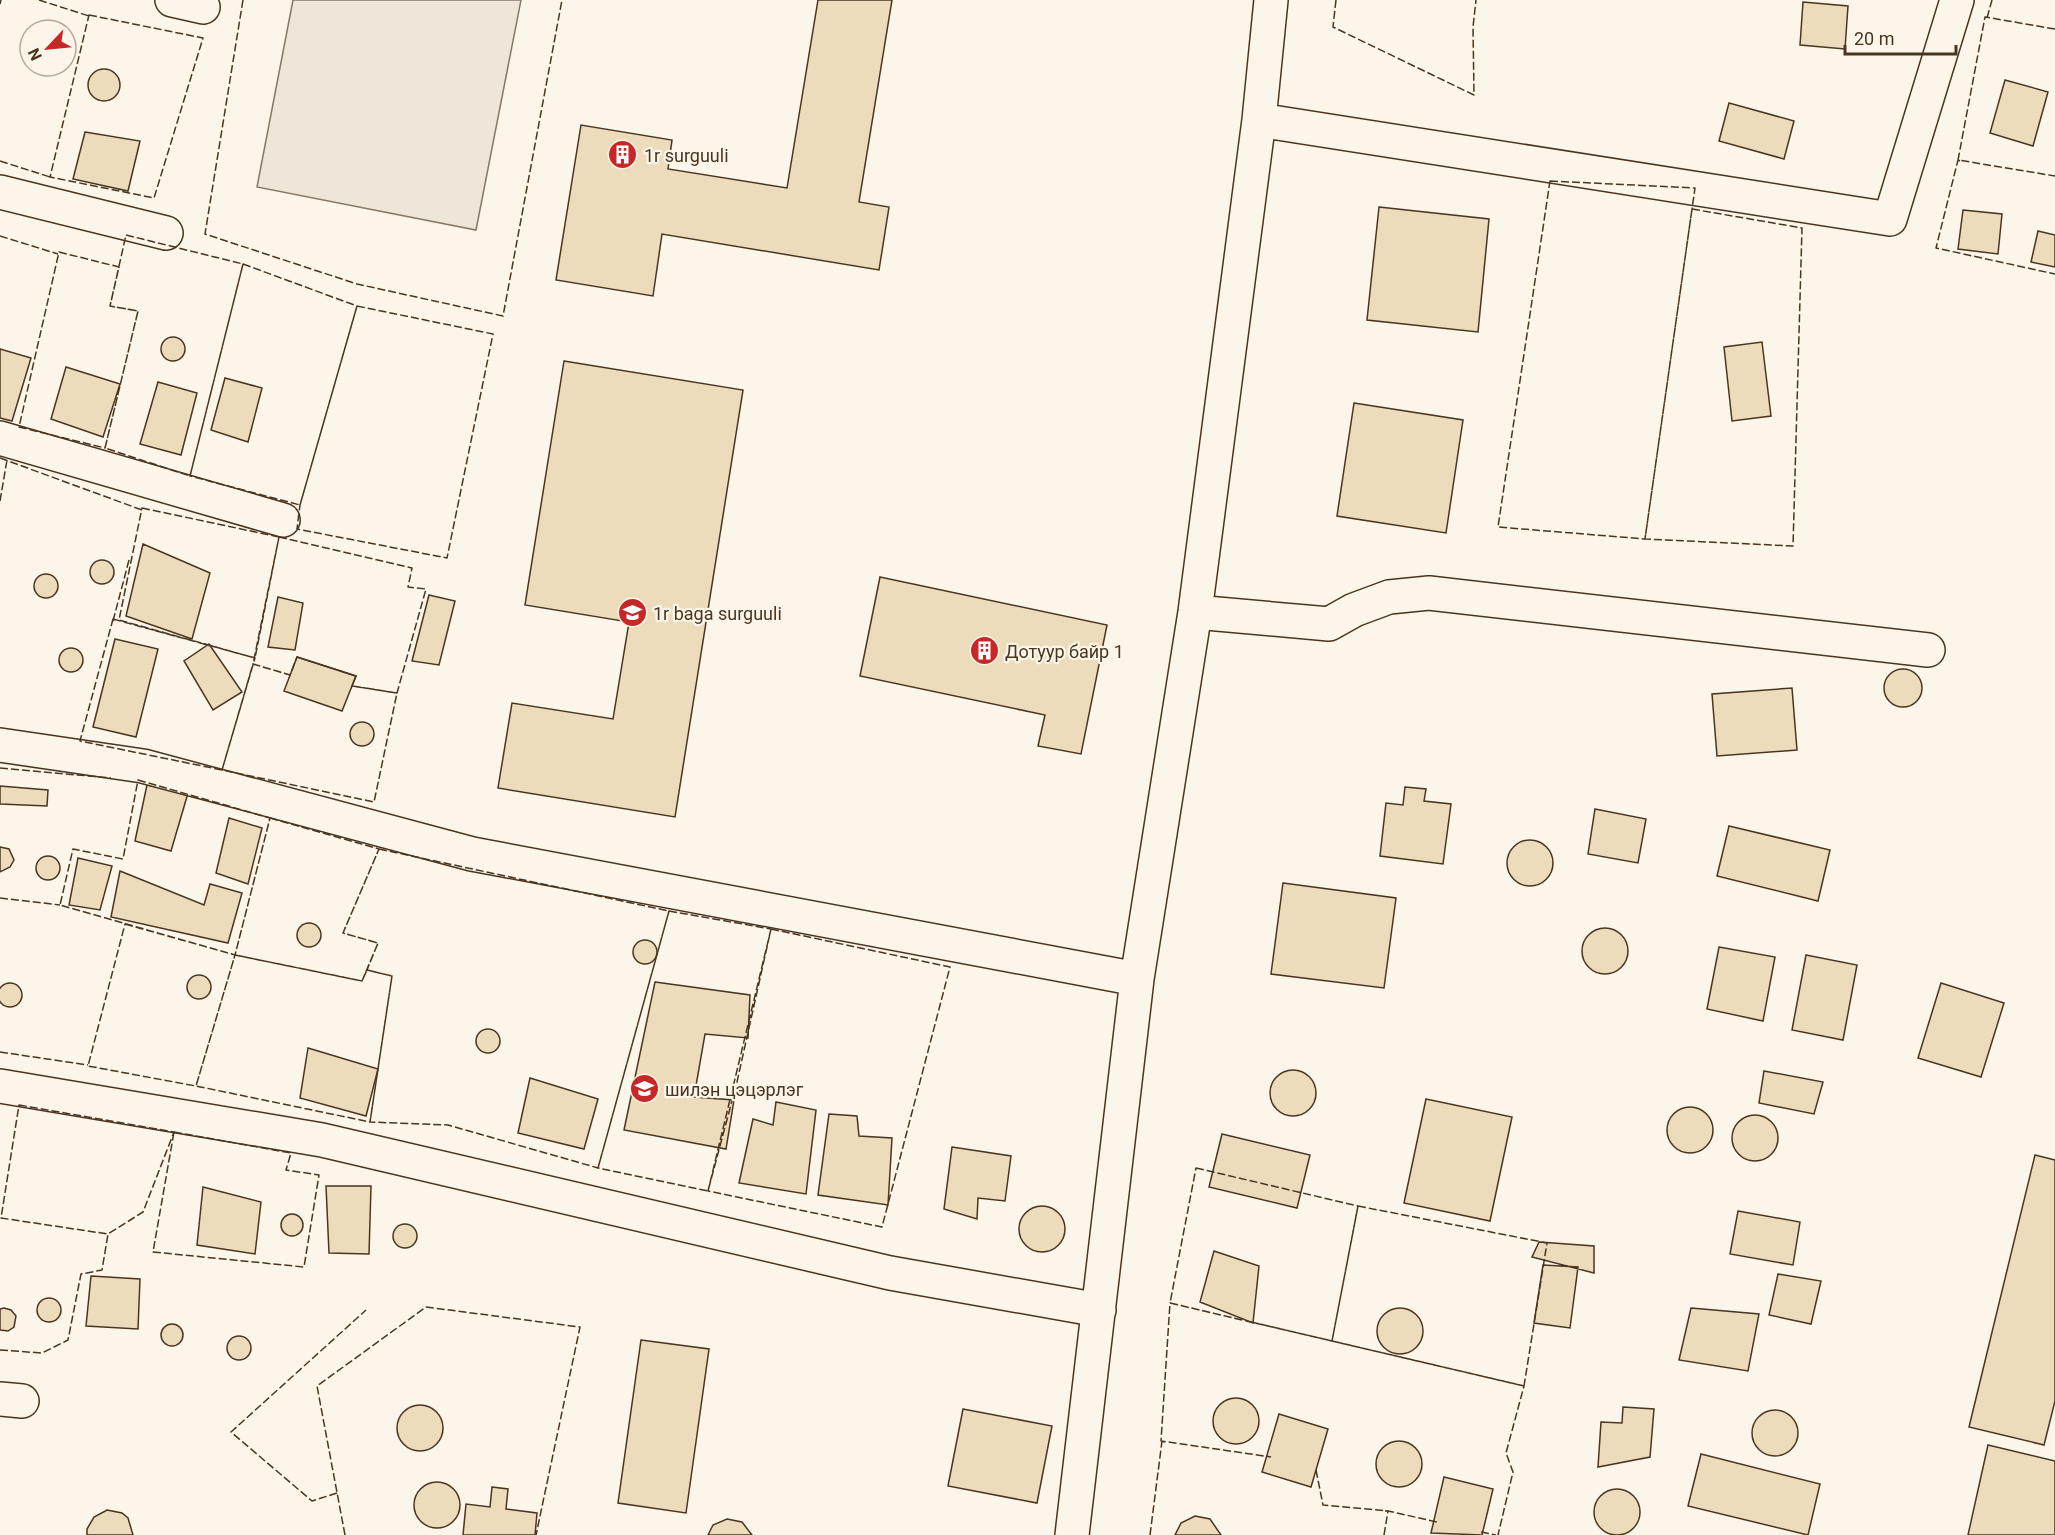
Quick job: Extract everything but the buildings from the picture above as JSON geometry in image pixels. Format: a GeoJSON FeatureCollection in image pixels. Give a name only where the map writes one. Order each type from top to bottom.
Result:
{"type":"FeatureCollection","features":[{"type":"Feature","properties":{"kind":"street"},"geometry":{"type":"LineString","coordinates":[[172,0],[203,7]]}},
{"type":"Feature","properties":{"kind":"street"},"geometry":{"type":"LineString","coordinates":[[1072,1535],[1137,979],[1195,612],[1258,120],[1271,0]]}},
{"type":"Feature","properties":{"kind":"street"},"geometry":{"type":"LineString","coordinates":[[1258,120],[1890,219],[1957,0]]}},
{"type":"Feature","properties":{"kind":"street"},"geometry":{"type":"LineString","coordinates":[[0,192],[166,233]]}},
{"type":"Feature","properties":{"kind":"street"},"geometry":{"type":"LineString","coordinates":[[0,438],[283,520]]}},
{"type":"Feature","properties":{"kind":"street"},"geometry":{"type":"LineString","coordinates":[[1195,612],[1329,624],[1354,610],[1389,597],[1429,593],[1928,650]]}},
{"type":"Feature","properties":{"kind":"street"},"geometry":{"type":"LineString","coordinates":[[0,745],[143,766],[472,854],[1137,979]]}},
{"type":"Feature","properties":{"kind":"street"},"geometry":{"type":"LineString","coordinates":[[0,1086],[322,1140],[890,1273],[1099,1310]]}},
{"type":"Feature","properties":{"kind":"shaded area"},"geometry":{"type":"Polygon","coordinates":[[[293,0],[521,0],[476,230],[257,187],[293,0]]]}},
{"type":"Feature","properties":{"kind":"fence"},"geometry":{"type":"LineString","coordinates":[[0,4],[1,0]]}},
{"type":"Feature","properties":{"kind":"fence"},"geometry":{"type":"LineString","coordinates":[[39,0],[89,16]]}},
{"type":"Feature","properties":{"kind":"fence"},"geometry":{"type":"LineString","coordinates":[[243,0],[205,234],[357,284],[503,316],[562,0]]}},
{"type":"Feature","properties":{"kind":"fence"},"geometry":{"type":"LineString","coordinates":[[1336,0],[1333,27],[1474,95],[1473,27],[1476,0]]}},
{"type":"Feature","properties":{"kind":"fence"},"geometry":{"type":"LineString","coordinates":[[1987,18],[1992,0]]}},
{"type":"Feature","properties":{"kind":"fence"},"geometry":{"type":"LineString","coordinates":[[89,15],[203,38],[154,198],[50,177],[89,15]]}},
{"type":"Feature","properties":{"kind":"fence"},"geometry":{"type":"LineString","coordinates":[[2055,29],[1985,17],[1958,160],[2055,176]]}},
{"type":"Feature","properties":{"kind":"fence"},"geometry":{"type":"LineString","coordinates":[[1960,161],[1958,160],[1936,248],[2055,274]]}},
{"type":"Feature","properties":{"kind":"fence"},"geometry":{"type":"LineString","coordinates":[[0,161],[50,177]]}},
{"type":"Feature","properties":{"kind":"fence"},"geometry":{"type":"LineString","coordinates":[[1550,181],[1695,188],[1645,539],[1498,527],[1550,181]]}},
{"type":"Feature","properties":{"kind":"fence"},"geometry":{"type":"LineString","coordinates":[[1692,209],[1802,228],[1793,546],[1645,539],[1692,209]]}},
{"type":"Feature","properties":{"kind":"fence"},"geometry":{"type":"LineString","coordinates":[[126,235],[243,264],[190,476],[105,448],[138,311],[110,306],[126,235]]}},
{"type":"Feature","properties":{"kind":"fence"},"geometry":{"type":"LineString","coordinates":[[0,236],[58,254]]}},
{"type":"Feature","properties":{"kind":"fence"},"geometry":{"type":"LineString","coordinates":[[59,252],[119,267],[110,306],[138,311],[105,448],[19,427],[59,252]]}},
{"type":"Feature","properties":{"kind":"fence"},"geometry":{"type":"LineString","coordinates":[[243,264],[357,306],[300,505],[190,476],[243,264]]}},
{"type":"Feature","properties":{"kind":"fence"},"geometry":{"type":"LineString","coordinates":[[357,306],[493,334],[447,558],[297,529],[300,505],[357,306]]}},
{"type":"Feature","properties":{"kind":"fence"},"geometry":{"type":"LineString","coordinates":[[0,458],[142,510]]}},
{"type":"Feature","properties":{"kind":"fence"},"geometry":{"type":"LineString","coordinates":[[0,501],[7,460]]}},
{"type":"Feature","properties":{"kind":"fence"},"geometry":{"type":"LineString","coordinates":[[142,508],[279,537],[255,658],[119,620],[142,508]]}},
{"type":"Feature","properties":{"kind":"fence"},"geometry":{"type":"LineString","coordinates":[[279,537],[412,568],[408,587],[426,589],[397,693],[352,686],[356,676],[297,657],[290,675],[253,664],[279,537]]}},
{"type":"Feature","properties":{"kind":"fence"},"geometry":{"type":"LineString","coordinates":[[113,621],[129,560]]}},
{"type":"Feature","properties":{"kind":"fence"},"geometry":{"type":"LineString","coordinates":[[113,619],[255,658],[222,770],[80,741],[113,619]]}},
{"type":"Feature","properties":{"kind":"fence"},"geometry":{"type":"LineString","coordinates":[[297,657],[356,676],[352,686],[397,693],[374,802],[222,770],[253,664],[290,675],[297,657]]}},
{"type":"Feature","properties":{"kind":"fence"},"geometry":{"type":"LineString","coordinates":[[0,768],[111,778]]}},
{"type":"Feature","properties":{"kind":"fence"},"geometry":{"type":"LineString","coordinates":[[138,780],[270,818],[235,955],[60,905],[73,849],[123,859],[138,780]]}},
{"type":"Feature","properties":{"kind":"fence"},"geometry":{"type":"LineString","coordinates":[[270,818],[379,849],[343,933],[378,943],[362,981],[235,955],[270,818]]}},
{"type":"Feature","properties":{"kind":"fence"},"geometry":{"type":"LineString","coordinates":[[379,849],[669,911],[598,1168],[448,1125],[370,1122],[392,976],[367,970],[378,943],[343,933],[379,849]]}},
{"type":"Feature","properties":{"kind":"fence"},"geometry":{"type":"LineString","coordinates":[[0,898],[60,905]]}},
{"type":"Feature","properties":{"kind":"fence"},"geometry":{"type":"LineString","coordinates":[[669,911],[771,929],[737,1082],[708,1191],[598,1168],[669,911]]}},
{"type":"Feature","properties":{"kind":"fence"},"geometry":{"type":"LineString","coordinates":[[125,924],[235,955],[196,1086],[88,1066],[125,924]]}},
{"type":"Feature","properties":{"kind":"fence"},"geometry":{"type":"LineString","coordinates":[[771,929],[950,967],[882,1227],[708,1191],[771,929]]}},
{"type":"Feature","properties":{"kind":"fence"},"geometry":{"type":"LineString","coordinates":[[235,955],[362,981],[367,970],[392,976],[370,1122],[196,1086],[235,955]]}},
{"type":"Feature","properties":{"kind":"fence"},"geometry":{"type":"LineString","coordinates":[[0,1052],[88,1065]]}},
{"type":"Feature","properties":{"kind":"fence"},"geometry":{"type":"LineString","coordinates":[[19,1105],[174,1132],[143,1212],[108,1234],[1,1218],[19,1105]]}},
{"type":"Feature","properties":{"kind":"fence"},"geometry":{"type":"LineString","coordinates":[[174,1132],[291,1153],[286,1170],[319,1175],[304,1267],[153,1252],[174,1132]]}},
{"type":"Feature","properties":{"kind":"fence"},"geometry":{"type":"LineString","coordinates":[[1196,1168],[1358,1206],[1332,1341],[1170,1303],[1196,1168]]}},
{"type":"Feature","properties":{"kind":"fence"},"geometry":{"type":"LineString","coordinates":[[1358,1206],[1547,1243],[1524,1386],[1332,1341],[1358,1206]]}},
{"type":"Feature","properties":{"kind":"fence"},"geometry":{"type":"LineString","coordinates":[[0,1350],[42,1353],[68,1340],[81,1274],[102,1270],[108,1234]]}},
{"type":"Feature","properties":{"kind":"fence"},"geometry":{"type":"LineString","coordinates":[[1242,1320],[1170,1303],[1161,1441],[1271,1457]]}},
{"type":"Feature","properties":{"kind":"fence"},"geometry":{"type":"LineString","coordinates":[[345,1535],[317,1386],[426,1307],[580,1327],[536,1535]]}},
{"type":"Feature","properties":{"kind":"fence"},"geometry":{"type":"LineString","coordinates":[[337,1493],[312,1501],[231,1432],[366,1310]]}},
{"type":"Feature","properties":{"kind":"fence"},"geometry":{"type":"LineString","coordinates":[[1251,1322],[1524,1386],[1506,1453],[1513,1472],[1498,1535]]}},
{"type":"Feature","properties":{"kind":"fence"},"geometry":{"type":"LineString","coordinates":[[1150,1535],[1162,1441]]}},
{"type":"Feature","properties":{"kind":"fence"},"geometry":{"type":"LineString","coordinates":[[1316,1470],[1323,1505],[1388,1511],[1437,1522]]}},
{"type":"Feature","properties":{"kind":"fence"},"geometry":{"type":"LineString","coordinates":[[1384,1535],[1388,1511],[1385,1511]]}},
{"type":"Feature","properties":{"kind":"fence"},"geometry":{"type":"LineString","coordinates":[[1481,1532],[1496,1535]]}},
{"type":"Feature","properties":{"kind":"place","name":"1r surguuli"},"geometry":{"type":"Point","coordinates":[623,155]}},
{"type":"Feature","properties":{"kind":"place","name":"1r baga surguuli"},"geometry":{"type":"Point","coordinates":[632,613]}},
{"type":"Feature","properties":{"kind":"place","name":"Дотуур байр 1"},"geometry":{"type":"Point","coordinates":[984,651]}},
{"type":"Feature","properties":{"kind":"place","name":"шилэн цэцэрлэг"},"geometry":{"type":"Point","coordinates":[644,1089]}}]}
